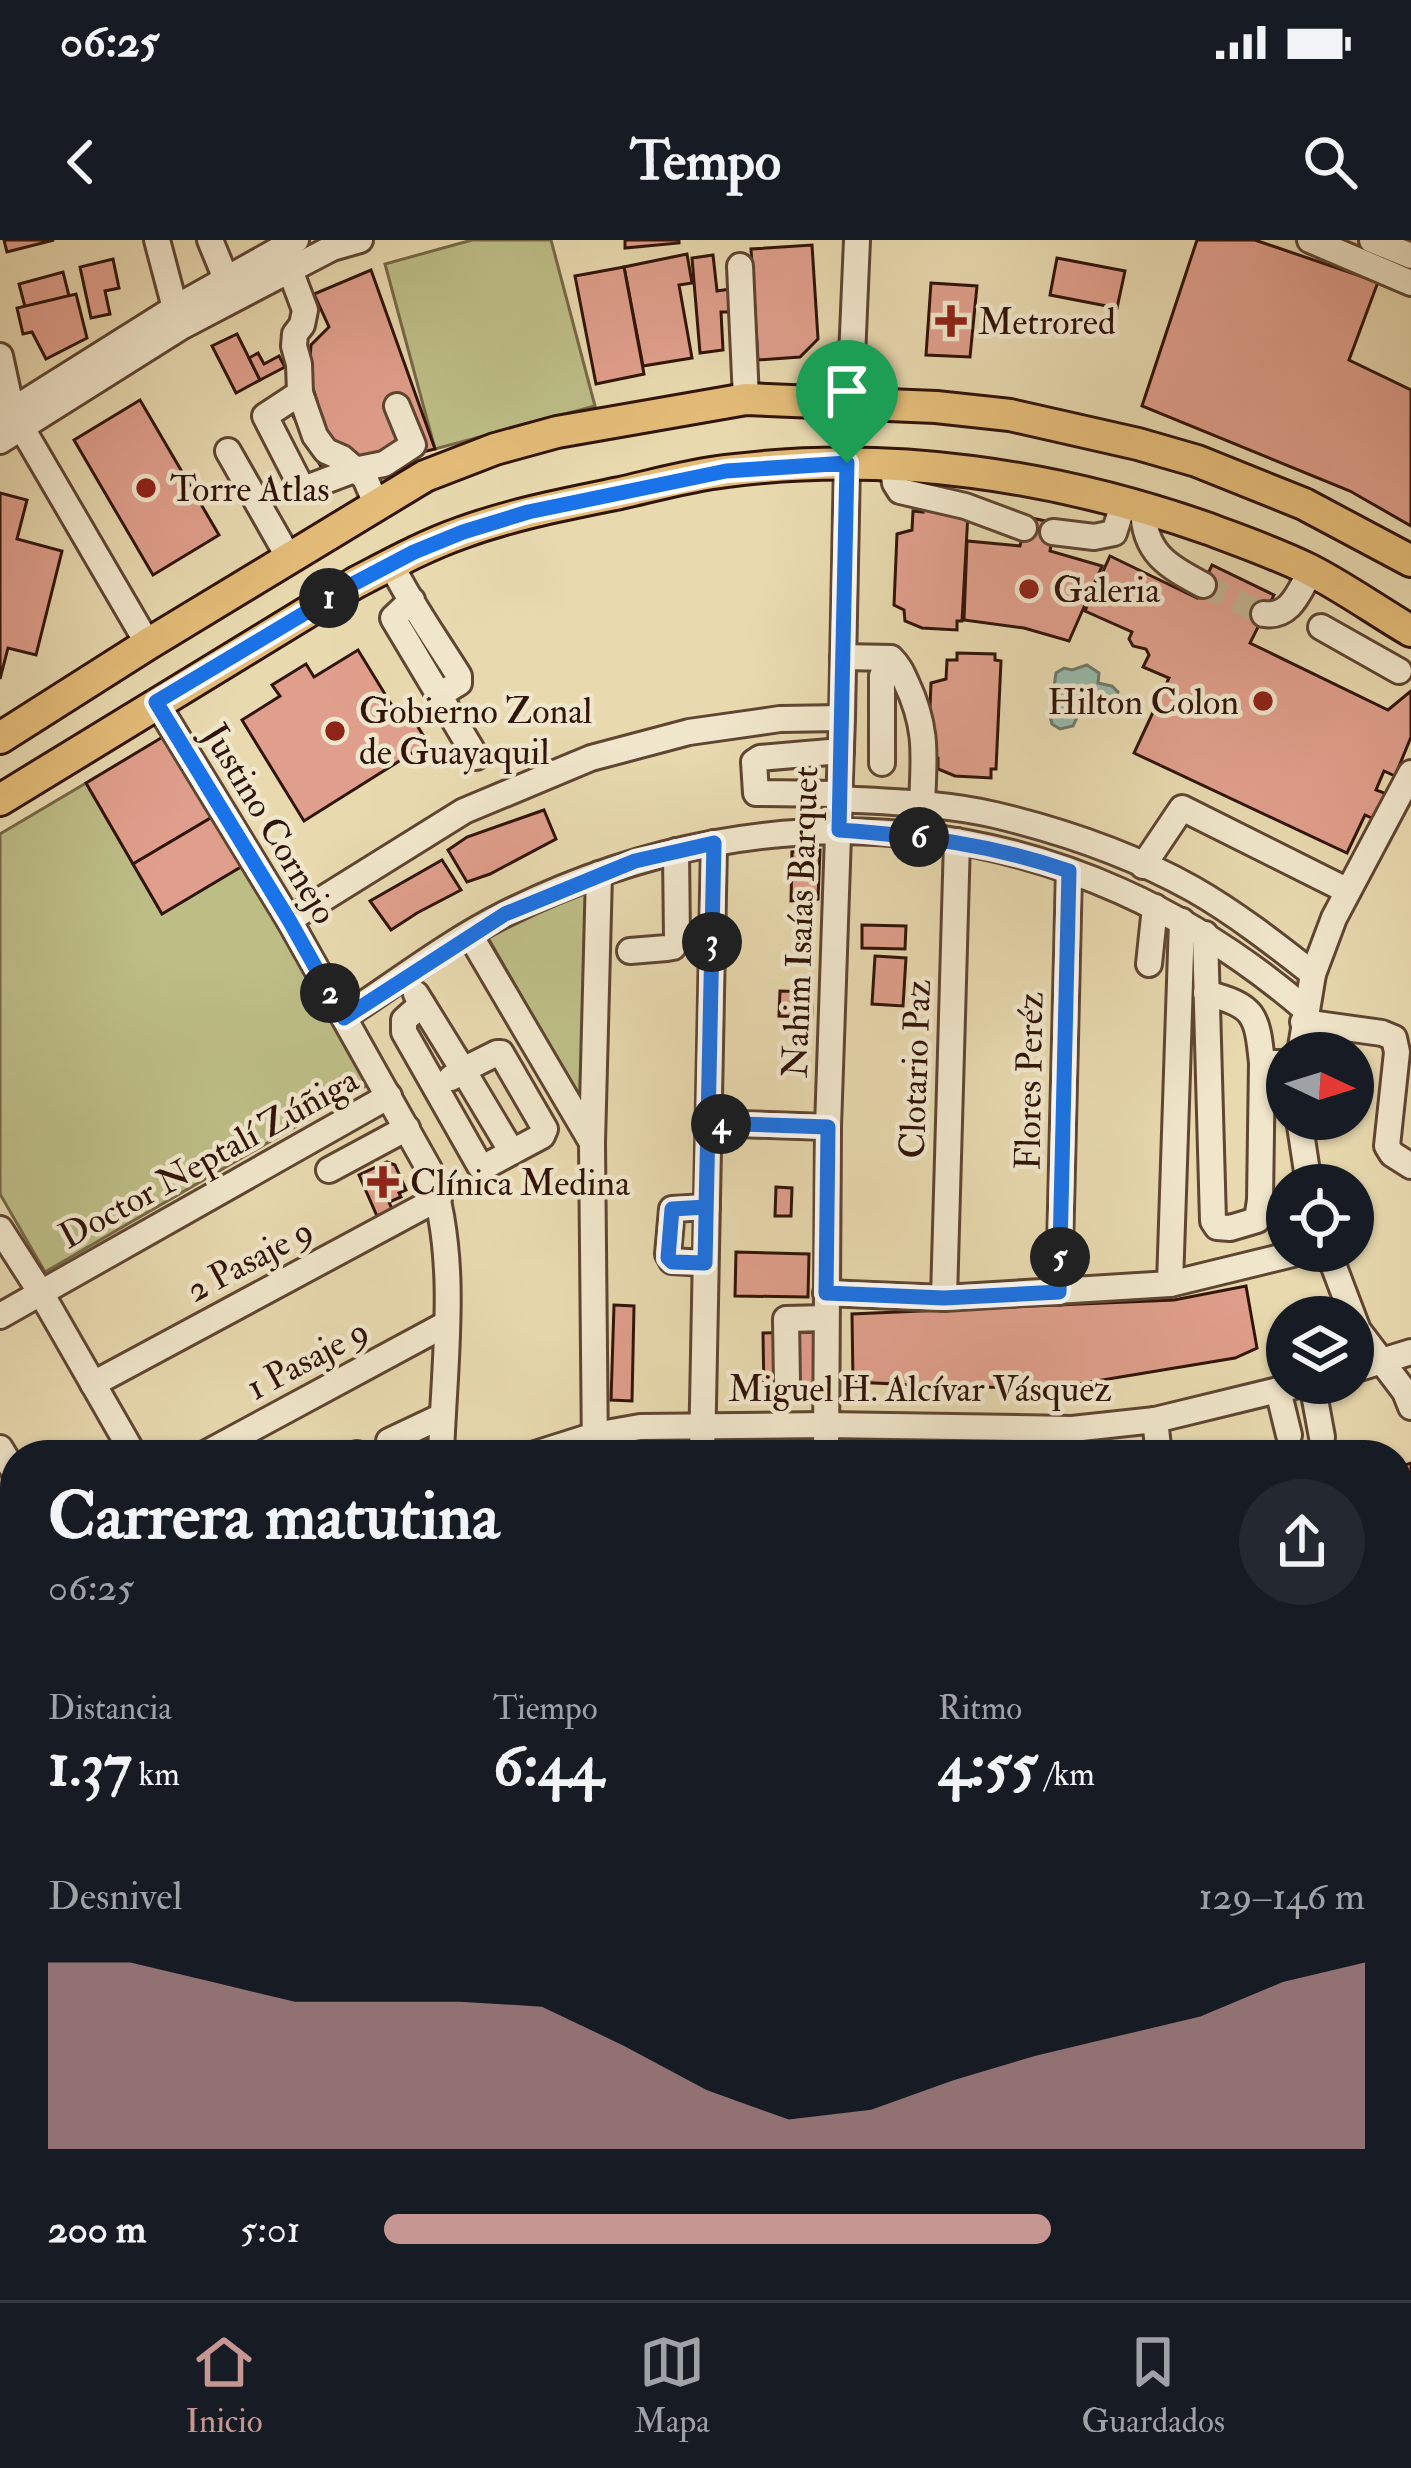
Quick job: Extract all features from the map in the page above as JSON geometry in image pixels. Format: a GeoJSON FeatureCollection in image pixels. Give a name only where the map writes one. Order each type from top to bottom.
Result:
{"type":"FeatureCollection","features":[{"type":"Feature","properties":{"kind":"main road"},"geometry":{"type":"LineString","coordinates":[[0,738],[425,476],[557,432],[746,399],[1010,415],[1138,443],[1304,504],[1411,561]]}},
{"type":"Feature","properties":{"kind":"main road"},"geometry":{"type":"LineString","coordinates":[[0,800],[391,564],[463,532],[528,512],[726,471],[847,463],[1045,482],[1222,534],[1311,571],[1403,622]]}},
{"type":"Feature","properties":{"kind":"street"},"geometry":{"type":"LineString","coordinates":[[158,240],[175,308]]}},
{"type":"Feature","properties":{"kind":"street"},"geometry":{"type":"LineString","coordinates":[[210,240],[226,279]]}},
{"type":"Feature","properties":{"kind":"street"},"geometry":{"type":"LineString","coordinates":[[8,424],[290,271],[330,244],[360,240]]}},
{"type":"Feature","properties":{"kind":"street"},"geometry":{"type":"LineString","coordinates":[[850,404],[856,240]]}},
{"type":"Feature","properties":{"kind":"street"},"geometry":{"type":"LineString","coordinates":[[1310,240],[1411,283]]}},
{"type":"Feature","properties":{"kind":"street"},"geometry":{"type":"LineString","coordinates":[[1372,240],[1411,256]]}},
{"type":"Feature","properties":{"kind":"street"},"geometry":{"type":"LineString","coordinates":[[8,424],[175,308],[292,241]]}},
{"type":"Feature","properties":{"kind":"street"},"geometry":{"type":"LineString","coordinates":[[740,266],[746,399]]}},
{"type":"Feature","properties":{"kind":"street"},"geometry":{"type":"LineString","coordinates":[[290,271],[305,310],[294,346],[300,393],[315,436],[326,451],[364,478],[377,506]]}},
{"type":"Feature","properties":{"kind":"street"},"geometry":{"type":"LineString","coordinates":[[0,356],[8,424],[148,644]]}},
{"type":"Feature","properties":{"kind":"street"},"geometry":{"type":"LineString","coordinates":[[300,393],[265,416],[302,486],[313,487],[384,464],[413,445],[397,406]]}},
{"type":"Feature","properties":{"kind":"street"},"geometry":{"type":"LineString","coordinates":[[228,451],[289,558]]}},
{"type":"Feature","properties":{"kind":"street","name":"Nahim Isaías Barquet"},"geometry":{"type":"LineString","coordinates":[[826,1440],[828,1127],[847,463]]}},
{"type":"Feature","properties":{"kind":"street"},"geometry":{"type":"LineString","coordinates":[[892,465],[900,491],[965,506],[1024,528]]}},
{"type":"Feature","properties":{"kind":"street"},"geometry":{"type":"LineString","coordinates":[[1054,532],[1094,537],[1114,533],[1134,505]]}},
{"type":"Feature","properties":{"kind":"street"},"geometry":{"type":"LineString","coordinates":[[1134,505],[1154,549],[1174,569],[1203,585]]}},
{"type":"Feature","properties":{"kind":"street"},"geometry":{"type":"LineString","coordinates":[[391,564],[459,676],[458,683],[440,695],[476,757]]}},
{"type":"Feature","properties":{"kind":"street"},"geometry":{"type":"LineString","coordinates":[[1264,614],[1284,612],[1311,571]]}},
{"type":"Feature","properties":{"kind":"street"},"geometry":{"type":"LineString","coordinates":[[1363,651],[1403,622]]}},
{"type":"Feature","properties":{"kind":"street"},"geometry":{"type":"LineString","coordinates":[[1321,627],[1399,671]]}},
{"type":"Feature","properties":{"kind":"street"},"geometry":{"type":"LineString","coordinates":[[843,657],[891,658],[898,665],[916,703],[924,737],[922,804]]}},
{"type":"Feature","properties":{"kind":"street"},"geometry":{"type":"LineString","coordinates":[[881,763],[883,676]]}},
{"type":"Feature","properties":{"kind":"street","name":"Justino Cornejo"},"geometry":{"type":"LineString","coordinates":[[156,702],[289,920],[429,1169],[446,1241],[441,1440]]}},
{"type":"Feature","properties":{"kind":"street"},"geometry":{"type":"LineString","coordinates":[[289,920],[464,811],[590,758],[689,732],[883,702]]}},
{"type":"Feature","properties":{"kind":"street"},"geometry":{"type":"LineString","coordinates":[[841,751],[760,758],[754,761],[756,793],[922,804],[992,814],[1086,842],[1193,890],[1313,974]]}},
{"type":"Feature","properties":{"kind":"street"},"geometry":{"type":"LineString","coordinates":[[1302,1032],[1313,974],[1334,918],[1411,773]]}},
{"type":"Feature","properties":{"kind":"street"},"geometry":{"type":"LineString","coordinates":[[1142,866],[1182,808],[1348,890]]}},
{"type":"Feature","properties":{"kind":"street"},"geometry":{"type":"LineString","coordinates":[[344,1018],[505,914],[635,861],[714,843],[839,830],[957,842],[1018,854],[1127,893],[1243,958],[1304,1016],[1394,1038],[1387,1146],[1411,1166]]}},
{"type":"Feature","properties":{"kind":"street","name":"Clotario Paz"},"geometry":{"type":"LineString","coordinates":[[944,1298],[957,842]]}},
{"type":"Feature","properties":{"kind":"street"},"geometry":{"type":"LineString","coordinates":[[702,1440],[714,843]]}},
{"type":"Feature","properties":{"kind":"street"},"geometry":{"type":"LineString","coordinates":[[630,951],[673,947],[677,940],[676,851]]}},
{"type":"Feature","properties":{"kind":"street","name":"Flores Peréz"},"geometry":{"type":"LineString","coordinates":[[1059,1292],[1069,871]]}},
{"type":"Feature","properties":{"kind":"street"},"geometry":{"type":"LineString","coordinates":[[595,1440],[592,1143],[599,874]]}},
{"type":"Feature","properties":{"kind":"street"},"geometry":{"type":"LineString","coordinates":[[1150,964],[1155,908]]}},
{"type":"Feature","properties":{"kind":"street"},"geometry":{"type":"LineString","coordinates":[[1170,1284],[1181,921]]}},
{"type":"Feature","properties":{"kind":"street"},"geometry":{"type":"LineString","coordinates":[[1205,934],[1213,1221],[1217,1227],[1257,1220],[1267,1140]]}},
{"type":"Feature","properties":{"kind":"street"},"geometry":{"type":"LineString","coordinates":[[470,935],[592,1143]]}},
{"type":"Feature","properties":{"kind":"street"},"geometry":{"type":"LineString","coordinates":[[405,977],[512,1152]]}},
{"type":"Feature","properties":{"kind":"street"},"geometry":{"type":"LineString","coordinates":[[1206,993],[1237,1001],[1266,1044]]}},
{"type":"Feature","properties":{"kind":"street"},"geometry":{"type":"LineString","coordinates":[[422,1004],[403,1026],[435,1088],[480,1166],[542,1136],[545,1129],[501,1053],[435,1088]]}},
{"type":"Feature","properties":{"kind":"street","name":"Doctor Neptalí Zúñiga"},"geometry":{"type":"LineString","coordinates":[[0,1316],[389,1096]]}},
{"type":"Feature","properties":{"kind":"street"},"geometry":{"type":"LineString","coordinates":[[708,1123],[828,1127]]}},
{"type":"Feature","properties":{"kind":"street"},"geometry":{"type":"LineString","coordinates":[[328,1171],[407,1128]]}},
{"type":"Feature","properties":{"kind":"street","name":"2 Pasaje 9"},"geometry":{"type":"LineString","coordinates":[[93,1384],[439,1198]]}},
{"type":"Feature","properties":{"kind":"street"},"geometry":{"type":"LineString","coordinates":[[705,1263],[672,1262],[668,1254],[672,1209],[706,1207]]}},
{"type":"Feature","properties":{"kind":"street"},"geometry":{"type":"LineString","coordinates":[[0,1228],[125,1440]]}},
{"type":"Feature","properties":{"kind":"street"},"geometry":{"type":"LineString","coordinates":[[787,1383],[786,1318],[826,1305],[1170,1284],[1266,1261]]}},
{"type":"Feature","properties":{"kind":"street"},"geometry":{"type":"LineString","coordinates":[[1336,1272],[1358,1330],[1411,1407]]}},
{"type":"Feature","properties":{"kind":"street","name":"1 Pasaje 9"},"geometry":{"type":"LineString","coordinates":[[231,1440],[446,1324]]}},
{"type":"Feature","properties":{"kind":"street"},"geometry":{"type":"LineString","coordinates":[[1374,1364],[1411,1352]]}},
{"type":"Feature","properties":{"kind":"street","name":"Miguel H. Alcívar Vásquez"},"geometry":{"type":"LineString","coordinates":[[608,1440],[640,1427],[1072,1429],[1155,1420],[1266,1393]]}},
{"type":"Feature","properties":{"kind":"street"},"geometry":{"type":"LineString","coordinates":[[1281,1404],[1289,1435]]}},
{"type":"Feature","properties":{"kind":"street"},"geometry":{"type":"LineString","coordinates":[[1314,1404],[1322,1436]]}},
{"type":"Feature","properties":{"kind":"street"},"geometry":{"type":"LineString","coordinates":[[391,1440],[442,1416]]}},
{"type":"Feature","properties":{"kind":"street"},"geometry":{"type":"LineString","coordinates":[[1155,1420],[1157,1440]]}},
{"type":"Feature","properties":{"kind":"street"},"geometry":{"type":"LineString","coordinates":[[1072,1429],[1072,1440]]}},
{"type":"Feature","properties":{"kind":"green space"},"geometry":{"type":"Polygon","coordinates":[[[472,240],[551,240],[595,406],[435,449],[385,264],[472,240]]]}},
{"type":"Feature","properties":{"kind":"green space"},"geometry":{"type":"Polygon","coordinates":[[[86,783],[162,914],[244,865],[369,1084],[45,1272],[0,1194],[0,834],[86,783]]]}},
{"type":"Feature","properties":{"kind":"green space"},"geometry":{"type":"Polygon","coordinates":[[[593,890],[587,1112],[486,934],[593,890]]]}},
{"type":"Feature","properties":{"kind":"shaded area"},"geometry":{"type":"Polygon","coordinates":[[[1087,665],[1099,673],[1098,683],[1118,692],[1113,706],[1106,710],[1084,702],[1073,726],[1060,729],[1050,716],[1056,673],[1087,665]]]}},
{"type":"Feature","properties":{"kind":"building"},"geometry":{"type":"Polygon","coordinates":[[[4,240],[54,240],[7,252],[4,240]]]}},
{"type":"Feature","properties":{"kind":"building"},"geometry":{"type":"Polygon","coordinates":[[[625,240],[679,240],[679,243],[625,248],[625,240]]]}},
{"type":"Feature","properties":{"kind":"building"},"geometry":{"type":"Polygon","coordinates":[[[1197,240],[1255,240],[1378,282],[1349,360],[1411,390],[1411,526],[1350,491],[1142,406],[1197,240]]]}},
{"type":"Feature","properties":{"kind":"building"},"geometry":{"type":"Polygon","coordinates":[[[812,245],[818,339],[800,357],[758,360],[751,249],[812,245]]]}},
{"type":"Feature","properties":{"kind":"building"},"geometry":{"type":"Polygon","coordinates":[[[687,254],[692,283],[679,285],[692,358],[643,366],[624,267],[687,254]]]}},
{"type":"Feature","properties":{"kind":"building"},"geometry":{"type":"Polygon","coordinates":[[[713,255],[717,291],[730,289],[730,312],[721,312],[723,350],[700,353],[692,258],[713,255]]]}},
{"type":"Feature","properties":{"kind":"building"},"geometry":{"type":"Polygon","coordinates":[[[1057,258],[1125,271],[1117,308],[1050,295],[1057,258]]]}},
{"type":"Feature","properties":{"kind":"building"},"geometry":{"type":"Polygon","coordinates":[[[113,259],[119,288],[105,291],[110,314],[91,318],[80,267],[113,259]]]}},
{"type":"Feature","properties":{"kind":"building"},"geometry":{"type":"Polygon","coordinates":[[[624,267],[644,374],[596,384],[575,276],[624,267]]]}},
{"type":"Feature","properties":{"kind":"building"},"geometry":{"type":"Polygon","coordinates":[[[371,270],[435,449],[326,476],[292,414],[317,401],[309,376],[311,345],[329,327],[314,294],[371,270]]]}},
{"type":"Feature","properties":{"kind":"building"},"geometry":{"type":"Polygon","coordinates":[[[63,272],[69,296],[25,307],[19,284],[63,272]]]}},
{"type":"Feature","properties":{"kind":"building","name":"Metrored"},"geometry":{"type":"Polygon","coordinates":[[[931,283],[977,286],[970,357],[926,355],[931,283]]]}},
{"type":"Feature","properties":{"kind":"building"},"geometry":{"type":"Polygon","coordinates":[[[76,294],[87,338],[46,359],[32,332],[23,334],[17,308],[76,294]]]}},
{"type":"Feature","properties":{"kind":"building"},"geometry":{"type":"Polygon","coordinates":[[[237,334],[260,380],[236,393],[212,346],[237,334]]]}},
{"type":"Feature","properties":{"kind":"building"},"geometry":{"type":"Polygon","coordinates":[[[258,353],[264,364],[279,356],[285,367],[260,380],[249,358],[258,353]]]}},
{"type":"Feature","properties":{"kind":"building","name":"Torre Atlas"},"geometry":{"type":"Polygon","coordinates":[[[140,400],[219,535],[153,575],[74,440],[140,400]]]}},
{"type":"Feature","properties":{"kind":"building"},"geometry":{"type":"Polygon","coordinates":[[[0,493],[27,500],[17,539],[62,551],[36,655],[8,648],[0,679],[0,493]]]}},
{"type":"Feature","properties":{"kind":"building"},"geometry":{"type":"Polygon","coordinates":[[[923,504],[968,513],[962,621],[957,621],[957,630],[922,628],[905,621],[904,610],[894,605],[897,534],[912,530],[913,511],[923,512],[923,504]]]}},
{"type":"Feature","properties":{"kind":"building","name":"Galeria"},"geometry":{"type":"Polygon","coordinates":[[[1027,517],[1055,523],[1050,551],[1102,566],[1069,641],[1024,628],[964,620],[967,541],[1020,546],[1027,517]]]}},
{"type":"Feature","properties":{"kind":"building","name":"Hilton Colon"},"geometry":{"type":"Polygon","coordinates":[[[1110,556],[1197,598],[1212,565],[1274,595],[1250,643],[1388,710],[1411,691],[1411,737],[1395,776],[1384,771],[1376,790],[1387,794],[1376,820],[1365,815],[1347,853],[1134,753],[1169,678],[1143,667],[1149,655],[1146,649],[1133,646],[1132,632],[1085,611],[1110,556]]]}},
{"type":"Feature","properties":{"kind":"building","name":"Gobierno Zonal de Guayaquil"},"geometry":{"type":"Polygon","coordinates":[[[358,650],[399,717],[408,711],[428,743],[304,821],[242,720],[280,696],[272,685],[306,664],[314,677],[358,650]]]}},
{"type":"Feature","properties":{"kind":"building"},"geometry":{"type":"Polygon","coordinates":[[[957,653],[995,654],[995,660],[1001,661],[996,769],[991,769],[991,778],[955,776],[938,769],[938,758],[928,753],[931,683],[946,679],[947,660],[957,660],[957,653]]]}},
{"type":"Feature","properties":{"kind":"building"},"geometry":{"type":"Polygon","coordinates":[[[166,735],[214,816],[133,864],[86,783],[166,735]]]}},
{"type":"Feature","properties":{"kind":"building"},"geometry":{"type":"Polygon","coordinates":[[[544,810],[556,839],[467,882],[448,850],[467,837],[544,810]]]}},
{"type":"Feature","properties":{"kind":"building"},"geometry":{"type":"Polygon","coordinates":[[[214,816],[244,865],[162,914],[133,864],[214,816]]]}},
{"type":"Feature","properties":{"kind":"building"},"geometry":{"type":"Polygon","coordinates":[[[820,850],[818,899],[791,901],[792,852],[820,850]]]}},
{"type":"Feature","properties":{"kind":"building"},"geometry":{"type":"Polygon","coordinates":[[[442,860],[461,890],[391,930],[370,901],[442,860]]]}},
{"type":"Feature","properties":{"kind":"building"},"geometry":{"type":"Polygon","coordinates":[[[862,925],[906,926],[905,949],[862,948],[862,925]]]}},
{"type":"Feature","properties":{"kind":"building"},"geometry":{"type":"Polygon","coordinates":[[[875,956],[906,958],[903,1006],[872,1004],[875,956]]]}},
{"type":"Feature","properties":{"kind":"building"},"geometry":{"type":"Polygon","coordinates":[[[780,991],[812,992],[812,1017],[779,1016],[780,991]]]}},
{"type":"Feature","properties":{"kind":"building","name":"Clínica Medina"},"geometry":{"type":"Polygon","coordinates":[[[387,1162],[395,1165],[406,1190],[389,1202],[392,1209],[377,1216],[359,1175],[387,1162]]]}},
{"type":"Feature","properties":{"kind":"building"},"geometry":{"type":"Polygon","coordinates":[[[776,1187],[792,1188],[791,1216],[775,1216],[776,1187]]]}},
{"type":"Feature","properties":{"kind":"building"},"geometry":{"type":"Polygon","coordinates":[[[736,1252],[809,1254],[808,1297],[735,1296],[736,1252]]]}},
{"type":"Feature","properties":{"kind":"building"},"geometry":{"type":"Polygon","coordinates":[[[1246,1286],[1257,1348],[1235,1358],[1054,1388],[853,1382],[852,1314],[1174,1300],[1246,1286]]]}},
{"type":"Feature","properties":{"kind":"building"},"geometry":{"type":"Polygon","coordinates":[[[614,1305],[634,1306],[632,1401],[611,1400],[614,1305]]]}},
{"type":"Feature","properties":{"kind":"building"},"geometry":{"type":"Polygon","coordinates":[[[817,1332],[818,1395],[764,1396],[763,1333],[817,1332]]]}},
{"type":"Feature","properties":{"kind":"building"},"geometry":{"type":"Polygon","coordinates":[[[426,1412],[427,1440],[379,1438],[426,1412]]]}},
{"type":"Feature","properties":{"kind":"tunnel"},"geometry":{"type":"LineString","coordinates":[[1203,585],[1264,614]]}},
{"type":"Feature","properties":{"kind":"place","name":"Metrored"},"geometry":{"type":"Point","coordinates":[951,321]}},
{"type":"Feature","properties":{"kind":"place","name":"Torre Atlas"},"geometry":{"type":"Point","coordinates":[146,488]}},
{"type":"Feature","properties":{"kind":"place","name":"Galeria"},"geometry":{"type":"Point","coordinates":[1029,589]}},
{"type":"Feature","properties":{"kind":"place","name":"Hilton Colon"},"geometry":{"type":"Point","coordinates":[1263,701]}},
{"type":"Feature","properties":{"kind":"place","name":"Gobierno Zonal de Guayaquil"},"geometry":{"type":"Point","coordinates":[335,731]}},
{"type":"Feature","properties":{"kind":"place","name":"Clínica Medina"},"geometry":{"type":"Point","coordinates":[383,1182]}},
{"type":"Feature","properties":{"kind":"route"},"geometry":{"type":"LineString","coordinates":[[847,463],[726,471],[528,512],[463,532],[355,583],[156,702],[344,1018],[505,914],[635,861],[714,843],[708,1123],[705,1263],[668,1258],[672,1209],[706,1207],[708,1123],[828,1127],[826,1293],[944,1298],[1059,1292],[1069,871],[1018,854],[957,842],[839,830],[847,463]]}}]}
